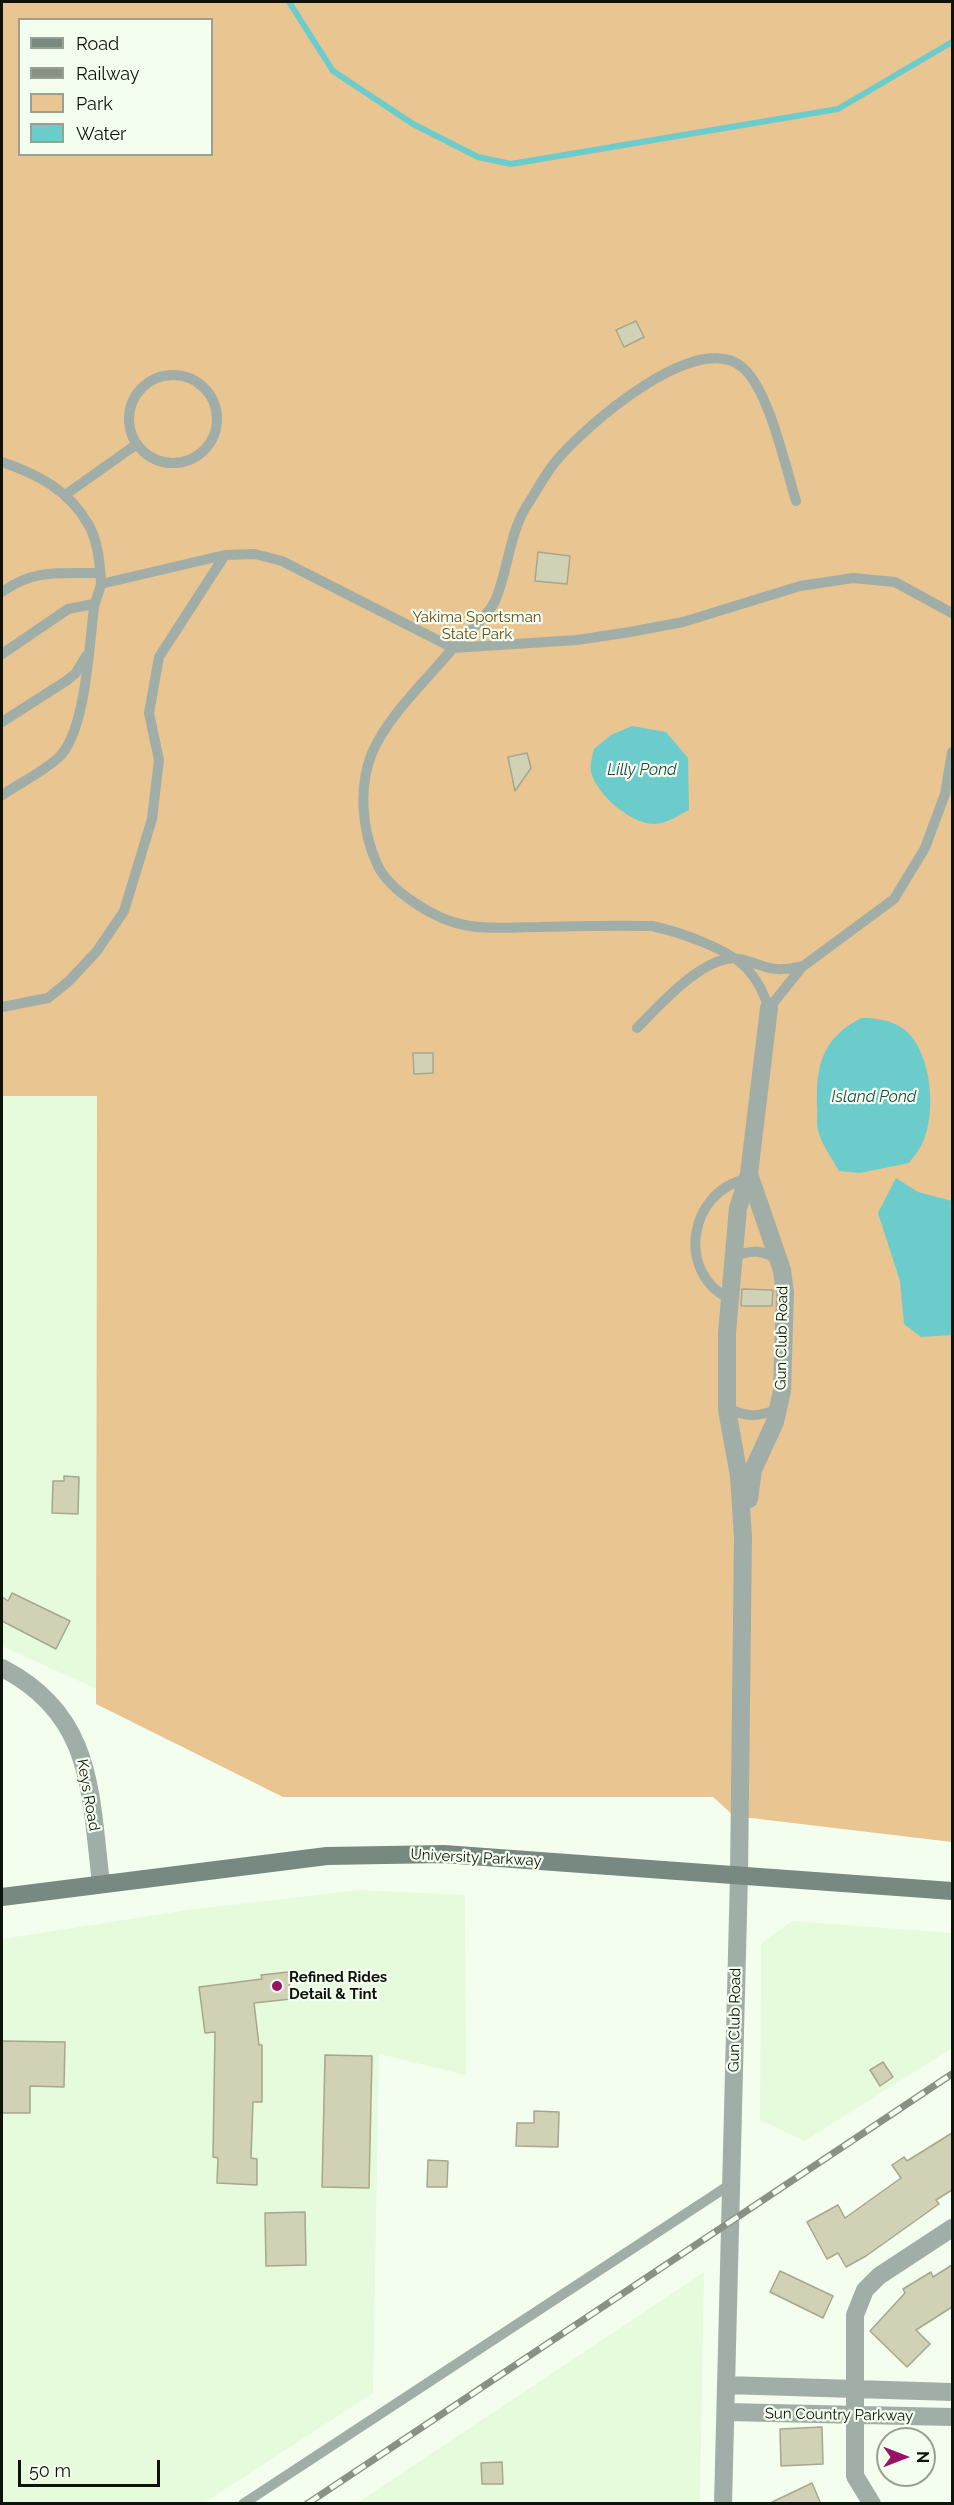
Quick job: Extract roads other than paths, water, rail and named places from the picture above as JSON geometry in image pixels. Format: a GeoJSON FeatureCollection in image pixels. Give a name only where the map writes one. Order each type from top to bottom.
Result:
{"type":"FeatureCollection","features":[{"type":"Feature","properties":{"kind":"main road","name":"University Parkway"},"geometry":{"type":"LineString","coordinates":[[2,1897],[327,1856],[444,1854],[952,1891]]}},
{"type":"Feature","properties":{"kind":"street","name":"Gun Club Road"},"geometry":{"type":"LineString","coordinates":[[723,2504],[739,1875],[743,1537],[739,1476],[727,1407],[727,1333],[738,1208],[748,1176],[769,1008]]}},
{"type":"Feature","properties":{"kind":"street","name":"Gun Club Road"},"geometry":{"type":"LineString","coordinates":[[743,1537],[753,1470],[775,1422],[782,1392],[784,1293],[779,1261],[748,1176]]}},
{"type":"Feature","properties":{"kind":"street","name":"Keys Road"},"geometry":{"type":"LineString","coordinates":[[2,1668],[38,1693],[58,1714],[75,1738],[87,1770],[100,1883]]}},
{"type":"Feature","properties":{"kind":"street"},"geometry":{"type":"LineString","coordinates":[[872,2504],[855,2476],[855,2314],[865,2290],[879,2277],[952,2228]]}},
{"type":"Feature","properties":{"kind":"street","name":"Sun Country Parkway"},"geometry":{"type":"LineString","coordinates":[[726,2385],[952,2392]]}},
{"type":"Feature","properties":{"kind":"street","name":"Sun Country Parkway"},"geometry":{"type":"LineString","coordinates":[[726,2412],[952,2417]]}},
{"type":"Feature","properties":{"kind":"lane"},"geometry":{"type":"LineString","coordinates":[[796,501],[764,399],[745,369],[734,361],[719,358],[700,360],[674,369],[639,389],[603,416],[556,461],[517,525],[494,603],[453,648],[386,729],[372,754],[363,791],[366,832],[377,866],[403,896],[427,910],[463,925],[492,928],[652,926],[673,930],[737,959],[773,970],[805,965]]}},
{"type":"Feature","properties":{"kind":"lane"},"geometry":{"type":"LineString","coordinates":[[171,375],[189,377],[203,387],[213,401],[218,418],[215,435],[205,450],[191,460],[174,464],[157,461],[142,452],[137,444],[128,421],[131,403],[140,388],[154,378],[171,375]]}},
{"type":"Feature","properties":{"kind":"lane"},"geometry":{"type":"LineString","coordinates":[[65,495],[137,444]]}},
{"type":"Feature","properties":{"kind":"lane"},"geometry":{"type":"LineString","coordinates":[[2,462],[27,471],[65,495],[89,525],[98,552],[100,579],[94,604],[76,727],[60,756],[2,795]]}},
{"type":"Feature","properties":{"kind":"lane"},"geometry":{"type":"LineString","coordinates":[[2,592],[20,580],[35,574],[100,579],[225,555],[255,554],[282,561],[453,648],[577,640],[630,632],[683,622],[800,586],[853,578],[895,582],[952,613]]}},
{"type":"Feature","properties":{"kind":"lane"},"geometry":{"type":"LineString","coordinates":[[2,1007],[48,998],[69,981],[97,951],[124,911],[152,819],[159,760],[149,712],[159,657],[225,555]]}},
{"type":"Feature","properties":{"kind":"lane"},"geometry":{"type":"LineString","coordinates":[[2,654],[68,609],[94,604]]}},
{"type":"Feature","properties":{"kind":"lane"},"geometry":{"type":"LineString","coordinates":[[2,722],[75,674],[88,653]]}},
{"type":"Feature","properties":{"kind":"lane"},"geometry":{"type":"LineString","coordinates":[[769,1008],[786,984],[805,965],[894,898],[925,848],[945,794],[952,752]]}},
{"type":"Feature","properties":{"kind":"lane"},"geometry":{"type":"LineString","coordinates":[[737,959],[761,987],[769,1008]]}},
{"type":"Feature","properties":{"kind":"lane"},"geometry":{"type":"LineString","coordinates":[[637,1028],[693,975],[718,963],[737,959]]}},
{"type":"Feature","properties":{"kind":"lane"},"geometry":{"type":"LineString","coordinates":[[730,1299],[711,1287],[701,1273],[696,1254],[697,1229],[711,1198],[727,1185],[748,1176]]}},
{"type":"Feature","properties":{"kind":"lane"},"geometry":{"type":"LineString","coordinates":[[734,1256],[754,1251],[770,1254],[779,1261]]}},
{"type":"Feature","properties":{"kind":"lane"},"geometry":{"type":"LineString","coordinates":[[727,1407],[744,1415],[757,1416],[778,1409]]}},
{"type":"Feature","properties":{"kind":"lane"},"geometry":{"type":"LineString","coordinates":[[243,2504],[731,2184]]}},
{"type":"Feature","properties":{"kind":"water","name":"Lilly Pond"},"geometry":{"type":"Polygon","coordinates":[[[632,726],[666,732],[688,758],[689,810],[663,823],[645,823],[616,807],[600,790],[591,772],[594,749],[611,735],[632,726]]]}},
{"type":"Feature","properties":{"kind":"water","name":"Island Pond"},"geometry":{"type":"Polygon","coordinates":[[[861,1018],[879,1019],[895,1024],[905,1030],[914,1040],[926,1068],[930,1101],[927,1131],[921,1147],[909,1163],[860,1173],[839,1171],[824,1146],[817,1127],[817,1091],[820,1065],[830,1044],[848,1026],[861,1018]]]}},
{"type":"Feature","properties":{"kind":"water"},"geometry":{"type":"Polygon","coordinates":[[[896,1178],[918,1192],[952,1201],[952,1335],[921,1337],[904,1324],[900,1281],[878,1213],[896,1178]]]}},
{"type":"Feature","properties":{"kind":"waterway"},"geometry":{"type":"LineString","coordinates":[[289,2],[333,71],[413,124],[478,157],[511,164],[838,109],[952,42]]}},
{"type":"Feature","properties":{"kind":"railway"},"geometry":{"type":"LineString","coordinates":[[307,2504],[952,2074]]}},
{"type":"Feature","properties":{"kind":"place","name":"Refined Rides Detail & Tint"},"geometry":{"type":"Point","coordinates":[277,1986]}},
{"type":"Feature","properties":{"kind":"park label","name":"Yakima Sportsman State Park"},"geometry":{"type":"Point","coordinates":[477,626]}}]}
